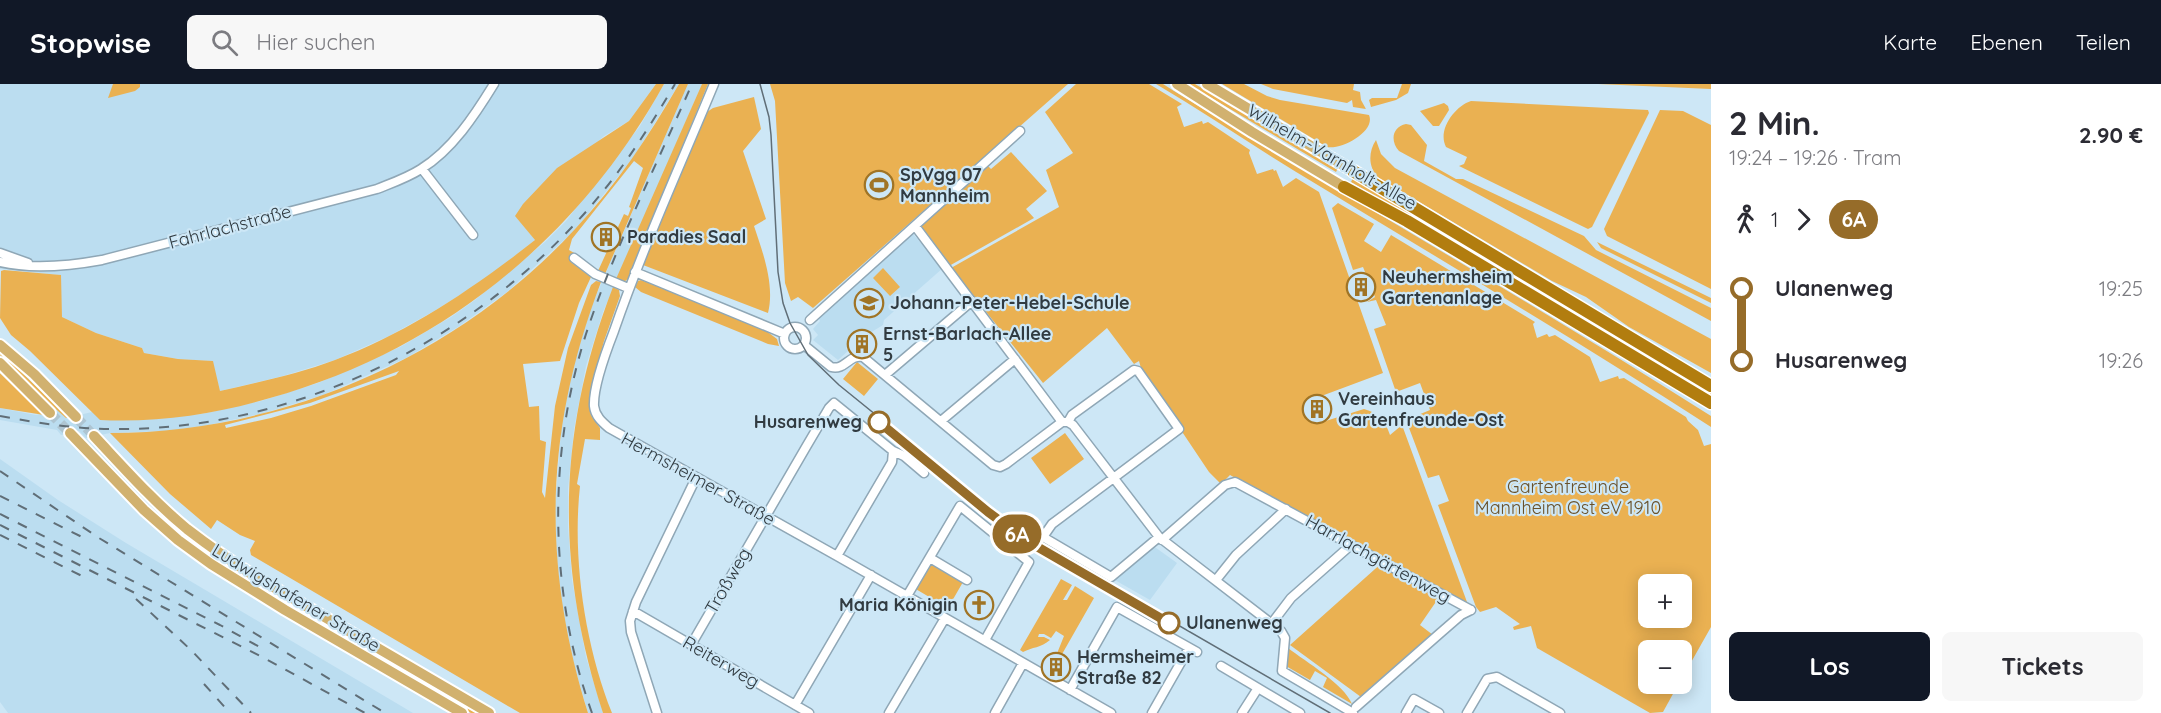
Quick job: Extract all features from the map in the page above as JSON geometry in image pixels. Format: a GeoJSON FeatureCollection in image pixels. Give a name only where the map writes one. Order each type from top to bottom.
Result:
{"type":"FeatureCollection","features":[{"type":"Feature","properties":{"kind":"highway","name":"Wilhelm-Varnholt-Allee"},"geometry":{"type":"LineString","coordinates":[[1353,171],[1687,372]]}},
{"type":"Feature","properties":{"kind":"highway","name":"Wilhelm-Varnholt-Allee"},"geometry":{"type":"LineString","coordinates":[[1344,187],[1438,240],[1711,403]]}},
{"type":"Feature","properties":{"kind":"highway"},"geometry":{"type":"LineString","coordinates":[[1687,372],[1711,379]]}},
{"type":"Feature","properties":{"kind":"highway"},"geometry":{"type":"LineString","coordinates":[[1687,372],[1711,386]]}},
{"type":"Feature","properties":{"kind":"main road","name":"Wilhelm-Varnholt-Allee"},"geometry":{"type":"LineString","coordinates":[[1177,84],[1344,187]]}},
{"type":"Feature","properties":{"kind":"main road","name":"Wilhelm-Varnholt-Allee"},"geometry":{"type":"LineString","coordinates":[[1207,84],[1353,171]]}},
{"type":"Feature","properties":{"kind":"main road"},"geometry":{"type":"LineString","coordinates":[[0,345],[34,374],[76,417]]}},
{"type":"Feature","properties":{"kind":"main road"},"geometry":{"type":"LineString","coordinates":[[0,363],[50,413]]}},
{"type":"Feature","properties":{"kind":"main road","name":"Ludwigshafener Straße"},"geometry":{"type":"LineString","coordinates":[[70,433],[144,510],[202,558],[285,610],[462,713]]}},
{"type":"Feature","properties":{"kind":"main road","name":"Ludwigshafener Straße"},"geometry":{"type":"LineString","coordinates":[[94,436],[154,499],[219,553],[489,713]]}},
{"type":"Feature","properties":{"kind":"street","name":"Fahrlachstraße"},"geometry":{"type":"LineString","coordinates":[[0,262],[14,265],[76,265],[117,257],[378,189],[422,169],[456,138],[494,84]]}},
{"type":"Feature","properties":{"kind":"street","name":"Hermsheimer Straße"},"geometry":{"type":"LineString","coordinates":[[714,84],[628,288],[601,372],[594,399],[595,413],[609,428],[985,640],[1070,690],[1096,709],[1111,713]]}},
{"type":"Feature","properties":{"kind":"street"},"geometry":{"type":"LineString","coordinates":[[810,320],[1020,131]]}},
{"type":"Feature","properties":{"kind":"street"},"geometry":{"type":"LineString","coordinates":[[422,169],[473,235]]}},
{"type":"Feature","properties":{"kind":"street"},"geometry":{"type":"LineString","coordinates":[[915,226],[1015,359],[1065,422],[1114,478],[1160,538],[1281,631],[1285,638],[1282,670],[1355,710]]}},
{"type":"Feature","properties":{"kind":"street","name":"Fahrlachstraße"},"geometry":{"type":"LineString","coordinates":[[0,253],[33,265]]}},
{"type":"Feature","properties":{"kind":"street"},"geometry":{"type":"LineString","coordinates":[[574,258],[595,274],[628,288]]}},
{"type":"Feature","properties":{"kind":"street"},"geometry":{"type":"LineString","coordinates":[[635,272],[785,334]]}},
{"type":"Feature","properties":{"kind":"street"},"geometry":{"type":"LineString","coordinates":[[885,375],[972,301]]}},
{"type":"Feature","properties":{"kind":"street"},"geometry":{"type":"LineString","coordinates":[[792,327],[802,330],[806,337],[804,345],[799,349],[790,349],[784,342],[785,334],[792,327]]}},
{"type":"Feature","properties":{"kind":"street"},"geometry":{"type":"LineString","coordinates":[[804,345],[831,367],[841,368],[858,356],[863,357],[993,465],[1000,467],[1065,422],[1130,371],[1138,371],[1179,429],[1052,524],[1043,537],[1111,577],[1160,538]]}},
{"type":"Feature","properties":{"kind":"street"},"geometry":{"type":"LineString","coordinates":[[941,421],[1015,359]]}},
{"type":"Feature","properties":{"kind":"street"},"geometry":{"type":"LineString","coordinates":[[765,517],[834,403],[924,473]]}},
{"type":"Feature","properties":{"kind":"street"},"geometry":{"type":"LineString","coordinates":[[837,556],[892,462],[893,451]]}},
{"type":"Feature","properties":{"kind":"street"},"geometry":{"type":"LineString","coordinates":[[657,713],[631,632],[633,611],[694,482],[698,478]]}},
{"type":"Feature","properties":{"kind":"street","name":"Harrlachgärtenweg"},"geometry":{"type":"LineString","coordinates":[[1160,538],[1230,483],[1240,484],[1471,610],[1461,615],[1355,710]]}},
{"type":"Feature","properties":{"kind":"street"},"geometry":{"type":"LineString","coordinates":[[907,596],[960,506],[1032,562],[985,640]]}},
{"type":"Feature","properties":{"kind":"street"},"geometry":{"type":"LineString","coordinates":[[1216,580],[1236,555],[1286,509]]}},
{"type":"Feature","properties":{"kind":"street","name":"Troßweg"},"geometry":{"type":"LineString","coordinates":[[691,645],[765,517]]}},
{"type":"Feature","properties":{"kind":"street"},"geometry":{"type":"LineString","coordinates":[[1272,623],[1291,598],[1351,545]]}},
{"type":"Feature","properties":{"kind":"street"},"geometry":{"type":"LineString","coordinates":[[930,558],[967,580]]}},
{"type":"Feature","properties":{"kind":"street"},"geometry":{"type":"LineString","coordinates":[[795,705],[871,575]]}},
{"type":"Feature","properties":{"kind":"street"},"geometry":{"type":"LineString","coordinates":[[1070,690],[1118,607],[1193,650],[1152,713]]}},
{"type":"Feature","properties":{"kind":"street","name":"Reiterweg"},"geometry":{"type":"LineString","coordinates":[[633,611],[809,713]]}},
{"type":"Feature","properties":{"kind":"street"},"geometry":{"type":"LineString","coordinates":[[890,713],[945,618]]}},
{"type":"Feature","properties":{"kind":"street"},"geometry":{"type":"LineString","coordinates":[[995,713],[1023,663]]}},
{"type":"Feature","properties":{"kind":"street"},"geometry":{"type":"LineString","coordinates":[[1221,666],[1300,713]]}},
{"type":"Feature","properties":{"kind":"street"},"geometry":{"type":"LineString","coordinates":[[1467,713],[1487,679],[1497,677],[1560,713]]}},
{"type":"Feature","properties":{"kind":"street"},"geometry":{"type":"LineString","coordinates":[[1242,713],[1258,688]]}},
{"type":"Feature","properties":{"kind":"street"},"geometry":{"type":"LineString","coordinates":[[1406,713],[1414,699],[1439,713]]}},
{"type":"Feature","properties":{"kind":"shaded area"},"geometry":{"type":"Polygon","coordinates":[[[0,84],[656,84],[629,121],[604,136],[516,216],[535,240],[484,280],[389,336],[335,360],[283,376],[220,391],[212,361],[178,359],[144,353],[142,348],[96,333],[62,317],[60,275],[0,269],[0,84]]]}},
{"type":"Feature","properties":{"kind":"shaded area"},"geometry":{"type":"Polygon","coordinates":[[[664,84],[679,84],[633,158],[575,230],[507,292],[458,327],[406,358],[323,395],[264,413],[204,426],[165,431],[110,433],[86,438],[79,431],[61,435],[57,430],[0,420],[0,408],[36,415],[59,411],[66,418],[92,412],[127,420],[202,414],[261,401],[318,383],[400,347],[475,300],[545,242],[566,221],[640,126],[664,84]]]}},
{"type":"Feature","properties":{"kind":"shaded area"},"geometry":{"type":"Polygon","coordinates":[[[688,84],[702,84],[603,312],[586,366],[574,429],[568,489],[572,580],[586,657],[603,713],[588,713],[570,651],[557,565],[555,507],[562,419],[574,363],[591,307],[688,84]]]}},
{"type":"Feature","properties":{"kind":"shaded area","name":"Johann-Peter-Hebel-Schule"},"geometry":{"type":"Polygon","coordinates":[[[913,234],[943,268],[884,320],[883,325],[860,339],[859,344],[852,343],[846,348],[848,351],[838,360],[813,340],[818,335],[813,329],[820,321],[818,318],[913,234]]]}},
{"type":"Feature","properties":{"kind":"shaded area"},"geometry":{"type":"Polygon","coordinates":[[[0,459],[58,500],[126,543],[413,713],[8,713],[0,702],[0,459]]]}},
{"type":"Feature","properties":{"kind":"shaded area"},"geometry":{"type":"Polygon","coordinates":[[[1152,545],[1177,563],[1150,600],[1113,579],[1152,545]]]}},
{"type":"Feature","properties":{"kind":"green space"},"geometry":{"type":"Polygon","coordinates":[[[113,84],[140,84],[140,87],[135,91],[108,98],[113,84]]]}},
{"type":"Feature","properties":{"kind":"green space"},"geometry":{"type":"Polygon","coordinates":[[[656,84],[664,84],[630,140],[590,191],[547,239],[499,281],[447,319],[391,351],[332,377],[270,398],[208,413],[165,419],[100,420],[11,335],[0,318],[1,271],[61,275],[62,317],[96,333],[142,348],[144,353],[178,359],[213,361],[220,391],[321,365],[362,349],[440,308],[535,240],[515,216],[523,204],[557,168],[629,121],[656,84]]]}},
{"type":"Feature","properties":{"kind":"green space"},"geometry":{"type":"Polygon","coordinates":[[[679,84],[688,84],[605,274],[598,271],[624,214],[628,216],[643,168],[634,161],[572,239],[569,250],[576,254],[571,262],[591,277],[579,303],[560,361],[523,364],[529,407],[539,406],[540,440],[546,442],[542,492],[545,498],[555,406],[568,348],[591,285],[596,281],[601,282],[582,337],[569,390],[560,443],[556,496],[557,549],[562,603],[588,713],[520,713],[251,555],[250,550],[255,541],[240,535],[217,520],[211,529],[170,494],[110,433],[175,429],[239,419],[303,402],[364,378],[423,349],[478,314],[529,274],[576,228],[619,177],[679,84]],[[399,371],[310,403],[225,425],[226,428],[271,418],[396,375],[399,371]]]}},
{"type":"Feature","properties":{"kind":"green space"},"geometry":{"type":"Polygon","coordinates":[[[702,84],[708,84],[629,278],[624,282],[616,279],[702,84]]]}},
{"type":"Feature","properties":{"kind":"green space","name":"SpVgg 07 Mannheim"},"geometry":{"type":"Polygon","coordinates":[[[770,84],[1068,84],[813,308],[798,297],[791,301],[785,283],[775,101],[770,84]]]}},
{"type":"Feature","properties":{"kind":"green space"},"geometry":{"type":"Polygon","coordinates":[[[1076,84],[1149,84],[1182,104],[1177,107],[1184,127],[1202,121],[1203,124],[1208,122],[1250,150],[1257,174],[1273,169],[1276,170],[1283,187],[1296,178],[1319,192],[1383,373],[1308,401],[1316,424],[1364,409],[1381,418],[1390,435],[1402,425],[1467,602],[1465,605],[1442,593],[1420,625],[1433,635],[1361,697],[1290,645],[1384,561],[1230,475],[1221,484],[1209,472],[1142,372],[1139,361],[1134,364],[1107,328],[1043,383],[951,268],[1059,207],[1046,170],[1073,153],[1045,112],[1076,84]]]}},
{"type":"Feature","properties":{"kind":"green space"},"geometry":{"type":"Polygon","coordinates":[[[1156,84],[1163,84],[1644,374],[1711,416],[1711,427],[1566,335],[1156,84]]]}},
{"type":"Feature","properties":{"kind":"green space"},"geometry":{"type":"Polygon","coordinates":[[[1188,84],[1195,84],[1338,168],[1336,172],[1188,84]]]}},
{"type":"Feature","properties":{"kind":"green space"},"geometry":{"type":"Polygon","coordinates":[[[1222,84],[1244,84],[1280,100],[1369,115],[1370,121],[1368,127],[1356,138],[1341,146],[1327,147],[1222,84]]]}},
{"type":"Feature","properties":{"kind":"green space"},"geometry":{"type":"Polygon","coordinates":[[[1261,84],[1354,84],[1353,90],[1360,92],[1366,109],[1353,107],[1352,100],[1347,103],[1273,89],[1261,84]]]}},
{"type":"Feature","properties":{"kind":"green space"},"geometry":{"type":"Polygon","coordinates":[[[1402,84],[1411,84],[1408,93],[1396,100],[1371,107],[1369,100],[1372,98],[1397,98],[1402,84]]]}},
{"type":"Feature","properties":{"kind":"green space"},"geometry":{"type":"Polygon","coordinates":[[[1598,84],[1711,84],[1711,89],[1598,84]]]}},
{"type":"Feature","properties":{"kind":"green space"},"geometry":{"type":"Polygon","coordinates":[[[754,97],[761,129],[743,151],[766,219],[754,226],[769,280],[768,313],[643,265],[707,112],[713,108],[754,97]]]}},
{"type":"Feature","properties":{"kind":"green space"},"geometry":{"type":"Polygon","coordinates":[[[1471,101],[1648,110],[1649,113],[1592,227],[1588,229],[1459,166],[1464,164],[1467,157],[1446,147],[1444,133],[1454,113],[1471,101]]]}},
{"type":"Feature","properties":{"kind":"green space"},"geometry":{"type":"Polygon","coordinates":[[[1444,103],[1449,110],[1439,126],[1433,126],[1420,111],[1444,103]]]}},
{"type":"Feature","properties":{"kind":"green space"},"geometry":{"type":"Polygon","coordinates":[[[1660,110],[1683,111],[1711,125],[1711,289],[1607,236],[1604,229],[1660,110]]]}},
{"type":"Feature","properties":{"kind":"green space"},"geometry":{"type":"Polygon","coordinates":[[[1406,124],[1411,125],[1427,145],[1424,161],[1456,179],[1463,179],[1584,236],[1596,250],[1711,308],[1711,321],[1399,151],[1394,143],[1395,131],[1406,124]]]}},
{"type":"Feature","properties":{"kind":"green space"},"geometry":{"type":"Polygon","coordinates":[[[1376,140],[1381,154],[1395,168],[1711,339],[1711,373],[1629,327],[1586,297],[1552,281],[1379,178],[1370,160],[1376,140]]]}},
{"type":"Feature","properties":{"kind":"green space"},"geometry":{"type":"Polygon","coordinates":[[[1011,152],[1047,191],[1026,209],[1034,218],[949,266],[922,230],[922,223],[987,165],[991,169],[1011,152]]]}},
{"type":"Feature","properties":{"kind":"green space"},"geometry":{"type":"Polygon","coordinates":[[[1353,178],[1413,214],[1411,218],[1351,182],[1353,178]]]}},
{"type":"Feature","properties":{"kind":"green space","name":"Gartenfreunde Mannheim Ost eV 1910"},"geometry":{"type":"Polygon","coordinates":[[[1338,203],[1374,224],[1364,241],[1381,252],[1391,235],[1535,322],[1533,324],[1537,338],[1547,334],[1549,337],[1555,335],[1590,357],[1600,382],[1618,376],[1619,379],[1624,378],[1686,417],[1698,430],[1704,446],[1711,444],[1711,627],[1692,661],[1692,640],[1638,640],[1638,694],[1673,694],[1663,712],[1650,713],[1537,648],[1531,626],[1514,630],[1513,627],[1520,624],[1496,607],[1480,612],[1476,607],[1438,505],[1449,501],[1439,475],[1428,478],[1406,420],[1430,410],[1420,383],[1396,392],[1374,329],[1386,325],[1376,300],[1367,302],[1375,297],[1363,267],[1353,270],[1332,208],[1338,203]]]}},
{"type":"Feature","properties":{"kind":"green space"},"geometry":{"type":"Polygon","coordinates":[[[1597,242],[1711,298],[1711,303],[1601,248],[1597,242]]]}},
{"type":"Feature","properties":{"kind":"green space"},"geometry":{"type":"Polygon","coordinates":[[[883,268],[900,287],[890,296],[873,278],[883,268]]]}},
{"type":"Feature","properties":{"kind":"green space"},"geometry":{"type":"Polygon","coordinates":[[[641,280],[770,331],[769,333],[777,339],[779,346],[768,344],[641,292],[635,287],[641,280]]]}},
{"type":"Feature","properties":{"kind":"green space"},"geometry":{"type":"Polygon","coordinates":[[[613,287],[619,290],[620,296],[604,341],[589,398],[591,415],[600,428],[600,440],[585,439],[577,484],[580,486],[578,543],[583,601],[594,659],[612,713],[603,713],[587,658],[576,604],[570,551],[569,499],[573,446],[581,394],[613,287]]]}},
{"type":"Feature","properties":{"kind":"green space"},"geometry":{"type":"Polygon","coordinates":[[[1548,295],[1711,393],[1711,397],[1547,299],[1548,295]]]}},
{"type":"Feature","properties":{"kind":"green space"},"geometry":{"type":"Polygon","coordinates":[[[0,351],[69,418],[58,411],[0,355],[0,351]]]}},
{"type":"Feature","properties":{"kind":"green space"},"geometry":{"type":"Polygon","coordinates":[[[857,362],[878,379],[864,396],[843,379],[857,362]]]}},
{"type":"Feature","properties":{"kind":"green space"},"geometry":{"type":"Polygon","coordinates":[[[0,373],[44,415],[0,408],[0,373]]]}},
{"type":"Feature","properties":{"kind":"green space"},"geometry":{"type":"Polygon","coordinates":[[[1065,433],[1084,459],[1050,484],[1031,458],[1065,433]]]}},
{"type":"Feature","properties":{"kind":"green space"},"geometry":{"type":"Polygon","coordinates":[[[929,562],[963,582],[948,608],[914,588],[929,562]]]}},
{"type":"Feature","properties":{"kind":"green space"},"geometry":{"type":"Polygon","coordinates":[[[228,565],[482,713],[471,713],[225,569],[228,565]]]}},
{"type":"Feature","properties":{"kind":"green space"},"geometry":{"type":"Polygon","coordinates":[[[1061,579],[1072,585],[1063,600],[1067,600],[1075,586],[1094,598],[1053,670],[1051,669],[1051,658],[1056,656],[1064,636],[1056,631],[1051,638],[1039,634],[1038,637],[1050,640],[1043,645],[1023,652],[1020,650],[1061,579]]]}},
{"type":"Feature","properties":{"kind":"green space"},"geometry":{"type":"Polygon","coordinates":[[[1288,648],[1333,681],[1348,696],[1352,704],[1323,687],[1327,678],[1315,671],[1310,680],[1286,666],[1288,648]]]}},
{"type":"Feature","properties":{"kind":"tunnel"},"geometry":{"type":"LineString","coordinates":[[50,413],[70,433]]}},
{"type":"Feature","properties":{"kind":"tunnel"},"geometry":{"type":"LineString","coordinates":[[76,417],[94,436]]}},
{"type":"Feature","properties":{"kind":"tram line"},"geometry":{"type":"LineString","coordinates":[[760,84],[769,117],[771,135],[778,272],[783,303],[790,323],[808,355],[839,385],[1008,522],[1043,547],[1330,713]]}},
{"type":"Feature","properties":{"kind":"tram line","name":"6A"},"geometry":{"type":"LineString","coordinates":[[879,422],[1001,523],[1050,555],[1169,623]]}},
{"type":"Feature","properties":{"kind":"railway"},"geometry":{"type":"LineString","coordinates":[[0,416],[94,429],[188,425],[250,413],[310,396],[369,372],[425,343],[478,309],[527,270],[572,227],[601,194],[640,140],[675,84]]}},
{"type":"Feature","properties":{"kind":"railway"},"geometry":{"type":"LineString","coordinates":[[592,713],[567,620],[561,573],[558,524],[559,476],[564,428],[573,380],[597,302],[622,239],[692,84]]}},
{"type":"Feature","properties":{"kind":"railway"},"geometry":{"type":"LineString","coordinates":[[0,471],[99,538],[385,713]]}},
{"type":"Feature","properties":{"kind":"railway"},"geometry":{"type":"LineString","coordinates":[[0,496],[86,539]]}},
{"type":"Feature","properties":{"kind":"railway"},"geometry":{"type":"LineString","coordinates":[[0,514],[265,650]]}},
{"type":"Feature","properties":{"kind":"railway"},"geometry":{"type":"LineString","coordinates":[[0,525],[264,658],[365,713]]}},
{"type":"Feature","properties":{"kind":"railway"},"geometry":{"type":"LineString","coordinates":[[0,535],[88,579]]}},
{"type":"Feature","properties":{"kind":"railway"},"geometry":{"type":"LineString","coordinates":[[136,599],[192,651],[251,713]]}},
{"type":"Feature","properties":{"kind":"railway"},"geometry":{"type":"LineString","coordinates":[[204,684],[230,713]]}},
{"type":"Feature","properties":{"kind":"place","name":"SpVgg 07 Mannheim"},"geometry":{"type":"Point","coordinates":[879,185]}},
{"type":"Feature","properties":{"kind":"place","name":"Paradies Saal"},"geometry":{"type":"Point","coordinates":[606,237]}},
{"type":"Feature","properties":{"kind":"place","name":"Neuhermsheim Gartenanlage"},"geometry":{"type":"Point","coordinates":[1361,287]}},
{"type":"Feature","properties":{"kind":"place","name":"Johann-Peter-Hebel-Schule"},"geometry":{"type":"Point","coordinates":[869,303]}},
{"type":"Feature","properties":{"kind":"place","name":"Ernst-Barlach-Allee 5"},"geometry":{"type":"Point","coordinates":[862,344]}},
{"type":"Feature","properties":{"kind":"place","name":"Vereinhaus Gartenfreunde-Ost"},"geometry":{"type":"Point","coordinates":[1317,409]}},
{"type":"Feature","properties":{"kind":"place","name":"Husarenweg"},"geometry":{"type":"Point","coordinates":[879,422]}},
{"type":"Feature","properties":{"kind":"place","name":"Maria Königin"},"geometry":{"type":"Point","coordinates":[979,605]}},
{"type":"Feature","properties":{"kind":"place","name":"Ulanenweg"},"geometry":{"type":"Point","coordinates":[1169,623]}},
{"type":"Feature","properties":{"kind":"place","name":"Hermsheimer Straße 82"},"geometry":{"type":"Point","coordinates":[1056,667]}}]}
